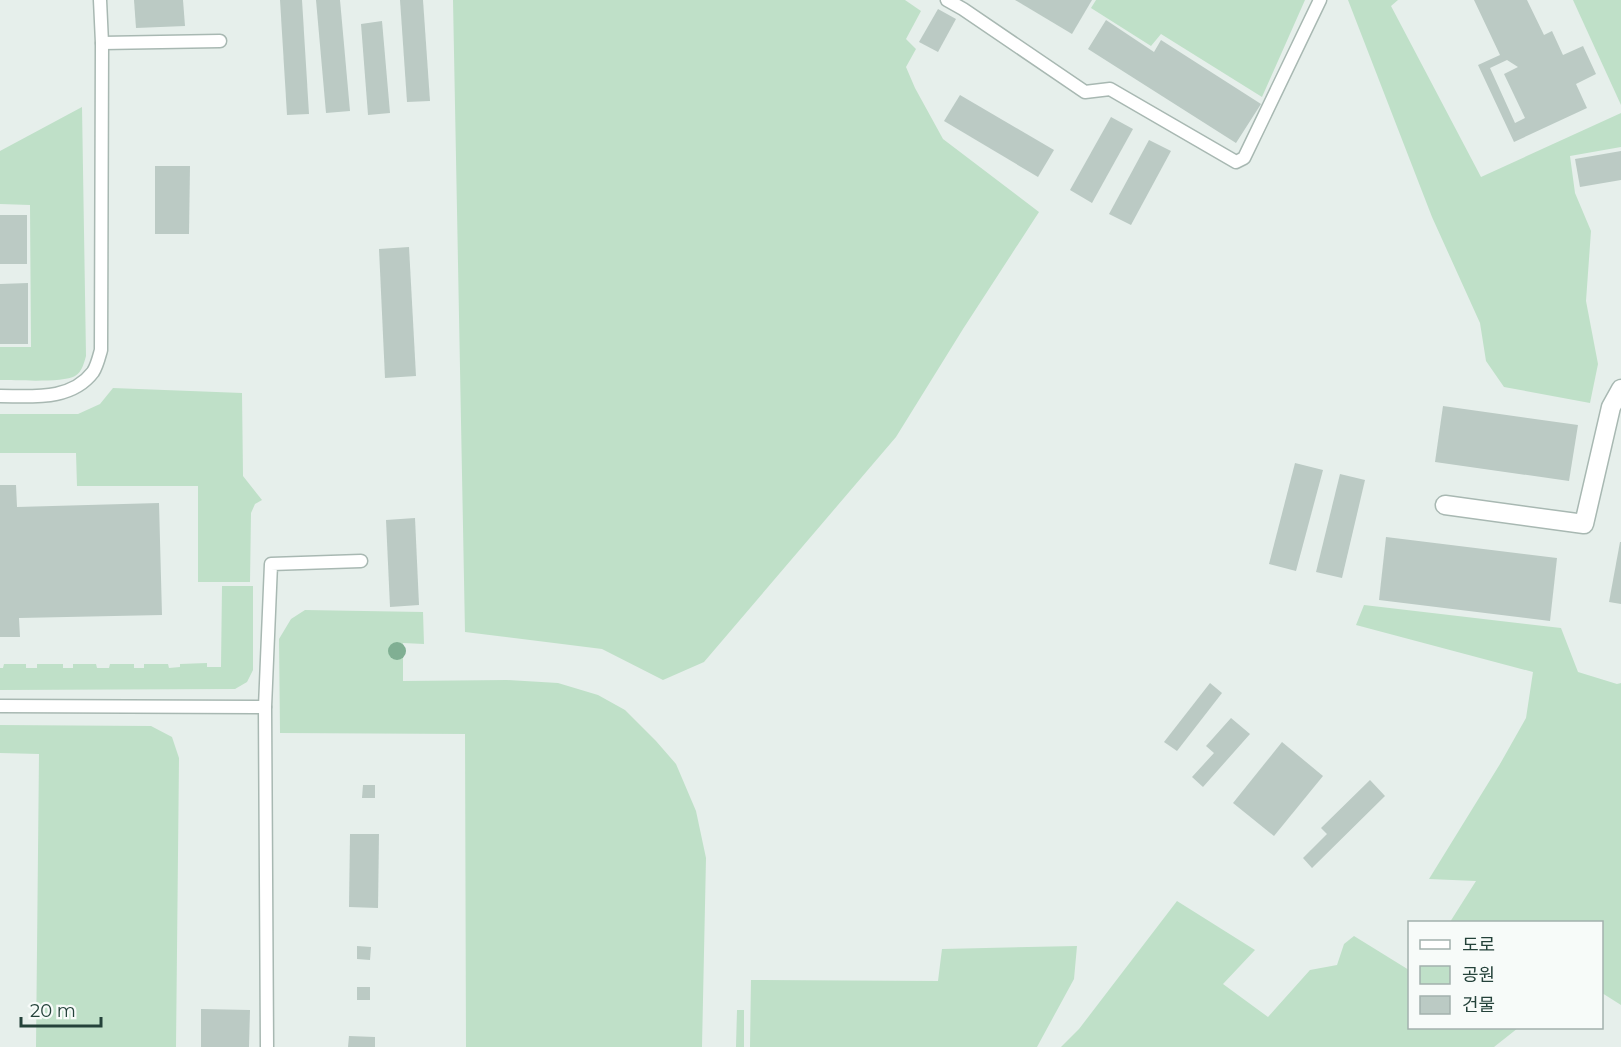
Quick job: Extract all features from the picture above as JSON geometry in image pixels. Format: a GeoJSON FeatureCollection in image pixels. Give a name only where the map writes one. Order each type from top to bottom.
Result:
{"type":"FeatureCollection","features":[{"type":"Feature","properties":{"kind":"street"},"geometry":{"type":"LineString","coordinates":[[1445,505],[1584,524],[1611,407],[1621,389]]}},
{"type":"Feature","properties":{"kind":"lane"},"geometry":{"type":"LineString","coordinates":[[0,396],[51,396],[79,386],[94,371],[101,350],[102,43],[100,0]]}},
{"type":"Feature","properties":{"kind":"lane"},"geometry":{"type":"LineString","coordinates":[[947,0],[1085,92],[1110,89],[1236,162],[1244,158],[1320,0]]}},
{"type":"Feature","properties":{"kind":"lane"},"geometry":{"type":"LineString","coordinates":[[102,43],[220,41]]}},
{"type":"Feature","properties":{"kind":"lane"},"geometry":{"type":"LineString","coordinates":[[267,1047],[265,707],[272,564],[361,561]]}},
{"type":"Feature","properties":{"kind":"lane"},"geometry":{"type":"LineString","coordinates":[[0,706],[265,707]]}},
{"type":"Feature","properties":{"kind":"green space"},"geometry":{"type":"Polygon","coordinates":[[[453,0],[905,0],[921,11],[906,39],[916,49],[906,67],[943,139],[1039,212],[896,437],[704,662],[663,680],[602,649],[465,632],[453,0]]]}},
{"type":"Feature","properties":{"kind":"green space"},"geometry":{"type":"Polygon","coordinates":[[[1096,0],[1305,0],[1262,97],[1161,34],[1151,46],[1091,8],[1096,0]]]}},
{"type":"Feature","properties":{"kind":"green space"},"geometry":{"type":"Polygon","coordinates":[[[1348,0],[1398,0],[1391,6],[1481,177],[1621,113],[1621,147],[1570,156],[1575,193],[1591,231],[1586,301],[1598,364],[1590,403],[1504,387],[1486,361],[1480,323],[1432,217],[1348,0]]]}},
{"type":"Feature","properties":{"kind":"green space"},"geometry":{"type":"Polygon","coordinates":[[[1573,0],[1621,0],[1621,105],[1573,0]]]}},
{"type":"Feature","properties":{"kind":"green space"},"geometry":{"type":"Polygon","coordinates":[[[82,107],[86,356],[79,372],[69,378],[0,380],[0,347],[31,347],[30,205],[0,204],[0,151],[82,107]]]}},
{"type":"Feature","properties":{"kind":"green space"},"geometry":{"type":"Polygon","coordinates":[[[113,388],[242,393],[243,476],[262,500],[255,504],[251,513],[250,582],[198,582],[198,486],[77,486],[76,453],[0,453],[0,414],[78,414],[100,404],[113,388]]]}},
{"type":"Feature","properties":{"kind":"green space"},"geometry":{"type":"Polygon","coordinates":[[[222,586],[253,586],[253,670],[247,682],[235,689],[0,690],[0,668],[3,668],[4,664],[26,664],[26,668],[37,668],[37,664],[63,664],[63,668],[73,668],[73,664],[96,664],[97,668],[109,668],[110,664],[134,664],[134,668],[144,668],[144,664],[168,664],[169,668],[180,667],[180,664],[207,663],[207,667],[221,667],[222,586]]]}},
{"type":"Feature","properties":{"kind":"green space"},"geometry":{"type":"Polygon","coordinates":[[[1364,605],[1561,628],[1578,672],[1617,684],[1621,683],[1621,1005],[1603,994],[1603,921],[1451,921],[1476,881],[1429,879],[1526,718],[1533,672],[1356,625],[1364,605]]]}},
{"type":"Feature","properties":{"kind":"green space"},"geometry":{"type":"Polygon","coordinates":[[[305,610],[423,612],[424,644],[403,643],[403,681],[507,680],[558,683],[598,695],[625,710],[656,741],[676,764],[696,811],[706,858],[702,1047],[466,1047],[465,734],[280,733],[279,639],[291,619],[305,610]]]}},
{"type":"Feature","properties":{"kind":"green space"},"geometry":{"type":"Polygon","coordinates":[[[0,725],[151,726],[172,737],[179,758],[176,1047],[36,1047],[39,754],[0,753],[0,725]]]}},
{"type":"Feature","properties":{"kind":"green space"},"geometry":{"type":"Polygon","coordinates":[[[1177,901],[1255,950],[1223,984],[1268,1017],[1310,970],[1337,965],[1344,944],[1354,936],[1408,969],[1408,1029],[1517,1029],[1494,1047],[1061,1047],[1079,1029],[1177,901]]]}},
{"type":"Feature","properties":{"kind":"green space"},"geometry":{"type":"Polygon","coordinates":[[[1077,946],[1074,979],[1037,1047],[750,1047],[751,980],[938,981],[942,949],[1077,946]]]}},
{"type":"Feature","properties":{"kind":"green space"},"geometry":{"type":"Polygon","coordinates":[[[737,1010],[744,1010],[744,1047],[736,1047],[737,1010]]]}},
{"type":"Feature","properties":{"kind":"building"},"geometry":{"type":"Polygon","coordinates":[[[134,0],[183,0],[185,26],[136,28],[134,0]]]}},
{"type":"Feature","properties":{"kind":"building"},"geometry":{"type":"Polygon","coordinates":[[[280,0],[302,0],[309,114],[287,115],[280,0]]]}},
{"type":"Feature","properties":{"kind":"building"},"geometry":{"type":"Polygon","coordinates":[[[316,0],[340,0],[350,111],[326,113],[316,0]]]}},
{"type":"Feature","properties":{"kind":"building"},"geometry":{"type":"Polygon","coordinates":[[[400,0],[423,0],[430,101],[407,102],[400,0]]]}},
{"type":"Feature","properties":{"kind":"building"},"geometry":{"type":"Polygon","coordinates":[[[1015,0],[1092,0],[1072,34],[1015,0]]]}},
{"type":"Feature","properties":{"kind":"building"},"geometry":{"type":"Polygon","coordinates":[[[1474,0],[1527,0],[1544,35],[1552,31],[1563,55],[1583,46],[1596,74],[1576,84],[1587,108],[1514,142],[1478,65],[1500,55],[1474,0]],[[1507,60],[1490,68],[1515,123],[1525,118],[1504,74],[1518,67],[1507,60]]]}},
{"type":"Feature","properties":{"kind":"building"},"geometry":{"type":"Polygon","coordinates":[[[938,9],[956,19],[938,52],[919,42],[938,9]]]}},
{"type":"Feature","properties":{"kind":"building"},"geometry":{"type":"Polygon","coordinates":[[[1106,20],[1154,52],[1161,40],[1261,104],[1236,143],[1088,49],[1106,20]]]}},
{"type":"Feature","properties":{"kind":"building"},"geometry":{"type":"Polygon","coordinates":[[[382,21],[390,113],[368,115],[361,24],[382,21]]]}},
{"type":"Feature","properties":{"kind":"building"},"geometry":{"type":"Polygon","coordinates":[[[960,95],[1054,150],[1038,177],[944,121],[960,95]]]}},
{"type":"Feature","properties":{"kind":"building"},"geometry":{"type":"Polygon","coordinates":[[[1111,117],[1133,129],[1092,203],[1070,190],[1111,117]]]}},
{"type":"Feature","properties":{"kind":"building"},"geometry":{"type":"Polygon","coordinates":[[[1149,140],[1171,151],[1131,225],[1109,214],[1149,140]]]}},
{"type":"Feature","properties":{"kind":"building"},"geometry":{"type":"Polygon","coordinates":[[[1621,151],[1621,180],[1580,187],[1575,159],[1621,151]]]}},
{"type":"Feature","properties":{"kind":"building"},"geometry":{"type":"Polygon","coordinates":[[[155,166],[190,166],[189,234],[155,234],[155,166]]]}},
{"type":"Feature","properties":{"kind":"building"},"geometry":{"type":"Polygon","coordinates":[[[0,215],[27,215],[27,264],[0,264],[0,215]]]}},
{"type":"Feature","properties":{"kind":"building"},"geometry":{"type":"Polygon","coordinates":[[[409,247],[416,376],[385,378],[379,249],[409,247]]]}},
{"type":"Feature","properties":{"kind":"building"},"geometry":{"type":"Polygon","coordinates":[[[28,283],[28,344],[0,344],[0,284],[28,283]]]}},
{"type":"Feature","properties":{"kind":"building"},"geometry":{"type":"Polygon","coordinates":[[[1443,406],[1578,425],[1569,481],[1435,462],[1443,406]]]}},
{"type":"Feature","properties":{"kind":"building"},"geometry":{"type":"Polygon","coordinates":[[[1295,463],[1323,470],[1296,571],[1269,564],[1295,463]]]}},
{"type":"Feature","properties":{"kind":"building"},"geometry":{"type":"Polygon","coordinates":[[[1340,474],[1365,480],[1342,578],[1316,572],[1340,474]]]}},
{"type":"Feature","properties":{"kind":"building"},"geometry":{"type":"Polygon","coordinates":[[[0,485],[16,485],[17,507],[159,503],[162,615],[19,618],[20,637],[0,637],[0,485]]]}},
{"type":"Feature","properties":{"kind":"building"},"geometry":{"type":"Polygon","coordinates":[[[415,518],[419,605],[390,607],[386,520],[415,518]]]}},
{"type":"Feature","properties":{"kind":"building"},"geometry":{"type":"Polygon","coordinates":[[[1386,537],[1557,558],[1550,621],[1379,600],[1386,537]]]}},
{"type":"Feature","properties":{"kind":"building"},"geometry":{"type":"Polygon","coordinates":[[[1621,542],[1621,604],[1609,602],[1621,542]]]}},
{"type":"Feature","properties":{"kind":"building"},"geometry":{"type":"Polygon","coordinates":[[[1210,683],[1222,693],[1177,751],[1164,742],[1210,683]]]}},
{"type":"Feature","properties":{"kind":"building"},"geometry":{"type":"Polygon","coordinates":[[[1231,718],[1250,734],[1203,787],[1192,777],[1214,753],[1206,746],[1231,718]]]}},
{"type":"Feature","properties":{"kind":"building"},"geometry":{"type":"Polygon","coordinates":[[[1282,742],[1323,776],[1274,836],[1233,803],[1282,742]]]}},
{"type":"Feature","properties":{"kind":"building"},"geometry":{"type":"Polygon","coordinates":[[[1370,780],[1385,796],[1312,868],[1303,858],[1327,834],[1321,828],[1370,780]]]}},
{"type":"Feature","properties":{"kind":"building"},"geometry":{"type":"Polygon","coordinates":[[[363,785],[375,785],[375,798],[362,798],[363,785]]]}},
{"type":"Feature","properties":{"kind":"building"},"geometry":{"type":"Polygon","coordinates":[[[350,834],[379,834],[378,908],[349,907],[350,834]]]}},
{"type":"Feature","properties":{"kind":"building"},"geometry":{"type":"Polygon","coordinates":[[[357,946],[371,947],[370,960],[357,959],[357,946]]]}},
{"type":"Feature","properties":{"kind":"building"},"geometry":{"type":"Polygon","coordinates":[[[357,987],[370,987],[370,1000],[357,1000],[357,987]]]}},
{"type":"Feature","properties":{"kind":"building"},"geometry":{"type":"Polygon","coordinates":[[[201,1009],[250,1010],[249,1047],[201,1047],[201,1009]]]}},
{"type":"Feature","properties":{"kind":"building"},"geometry":{"type":"Polygon","coordinates":[[[349,1036],[375,1037],[375,1047],[348,1047],[349,1036]]]}}]}
